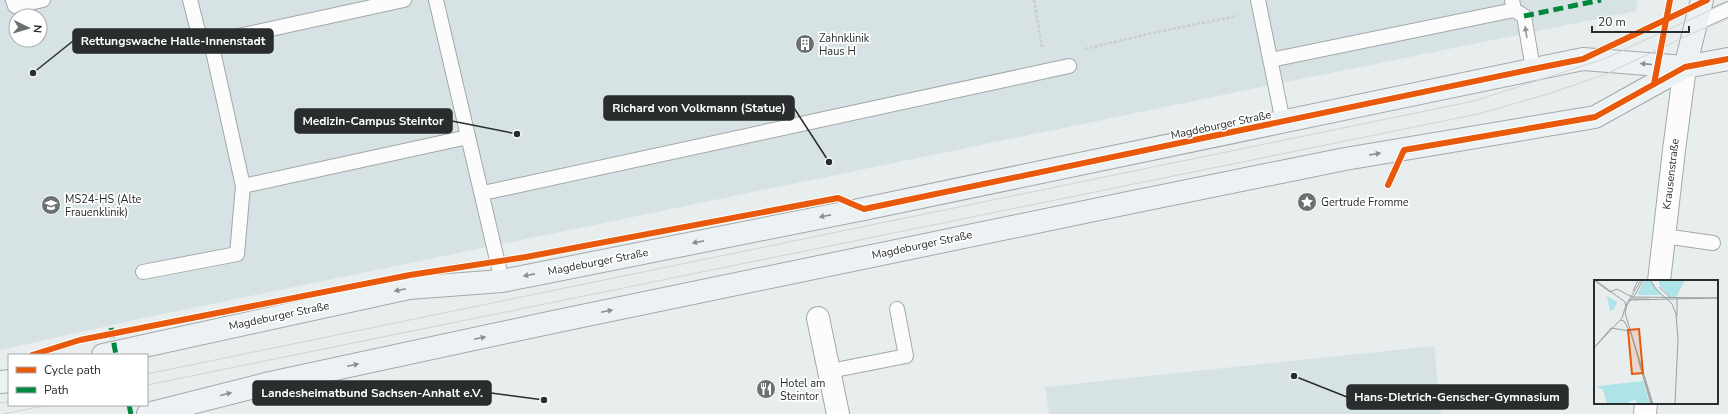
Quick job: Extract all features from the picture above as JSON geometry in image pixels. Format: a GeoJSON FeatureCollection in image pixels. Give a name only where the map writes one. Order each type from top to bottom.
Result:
{"type":"FeatureCollection","features":[{"type":"Feature","properties":{"kind":"street"},"geometry":{"type":"LineString","coordinates":[[1702,0],[1685,67],[1728,59]]}},
{"type":"Feature","properties":{"kind":"street","name":"Magdeburger Straße"},"geometry":{"type":"LineString","coordinates":[[106,354],[123,349],[409,288],[502,281],[864,209],[1583,59],[1685,67]]}},
{"type":"Feature","properties":{"kind":"street","name":"Magdeburger Straße"},"geometry":{"type":"LineString","coordinates":[[148,414],[198,408],[270,383],[558,321],[1128,202],[1345,159],[1595,117],[1685,67]]}},
{"type":"Feature","properties":{"kind":"street","name":"Krausenstraße"},"geometry":{"type":"LineString","coordinates":[[1659,280],[1685,67]]}},
{"type":"Feature","properties":{"kind":"street"},"geometry":{"type":"LineString","coordinates":[[818,318],[838,414]]}},
{"type":"Feature","properties":{"kind":"street"},"geometry":{"type":"LineString","coordinates":[[1645,414],[1646,404]]}},
{"type":"Feature","properties":{"kind":"lane"},"geometry":{"type":"LineString","coordinates":[[13,0],[15,6],[43,0]]}},
{"type":"Feature","properties":{"kind":"lane"},"geometry":{"type":"LineString","coordinates":[[143,272],[237,254],[243,186],[211,42],[198,31],[190,0]]}},
{"type":"Feature","properties":{"kind":"lane"},"geometry":{"type":"LineString","coordinates":[[211,42],[404,0]]}},
{"type":"Feature","properties":{"kind":"lane"},"geometry":{"type":"LineString","coordinates":[[436,0],[468,137],[483,192],[502,281]]}},
{"type":"Feature","properties":{"kind":"lane"},"geometry":{"type":"LineString","coordinates":[[1258,0],[1283,122]]}},
{"type":"Feature","properties":{"kind":"lane"},"geometry":{"type":"LineString","coordinates":[[1271,60],[1513,5],[1524,16],[1533,69]]}},
{"type":"Feature","properties":{"kind":"lane"},"geometry":{"type":"LineString","coordinates":[[1695,24],[1728,9]]}},
{"type":"Feature","properties":{"kind":"lane"},"geometry":{"type":"LineString","coordinates":[[483,192],[1069,66]]}},
{"type":"Feature","properties":{"kind":"lane"},"geometry":{"type":"LineString","coordinates":[[243,186],[468,137]]}},
{"type":"Feature","properties":{"kind":"lane"},"geometry":{"type":"LineString","coordinates":[[1664,236],[1713,243]]}},
{"type":"Feature","properties":{"kind":"lane"},"geometry":{"type":"LineString","coordinates":[[830,371],[906,356],[898,309]]}},
{"type":"Feature","properties":{"kind":"path"},"geometry":{"type":"LineString","coordinates":[[1034,0],[1047,71]]}},
{"type":"Feature","properties":{"kind":"path"},"geometry":{"type":"LineString","coordinates":[[1084,49],[1229,17]]}},
{"type":"Feature","properties":{"kind":"shaded area"},"geometry":{"type":"Polygon","coordinates":[[[0,0],[1640,0],[1637,1],[1636,11],[134,320],[0,350],[0,0]]]}},
{"type":"Feature","properties":{"kind":"shaded area"},"geometry":{"type":"Polygon","coordinates":[[[1434,346],[1441,414],[1049,414],[1045,387],[1434,346]]]}},
{"type":"Feature","properties":{"kind":"tram line"},"geometry":{"type":"LineString","coordinates":[[148,374],[1474,101],[1604,59],[1728,2]]}},
{"type":"Feature","properties":{"kind":"tram line"},"geometry":{"type":"LineString","coordinates":[[148,385],[1478,114],[1548,94],[1606,74],[1693,33],[1728,19]]}},
{"type":"Feature","properties":{"kind":"tram line"},"geometry":{"type":"LineString","coordinates":[[0,403],[8,402]]}},
{"type":"Feature","properties":{"kind":"tram line"},"geometry":{"type":"LineString","coordinates":[[3,414],[43,406]]}},
{"type":"Feature","properties":{"kind":"marked path"},"geometry":{"type":"LineString","coordinates":[[1524,16],[1601,0]]}},
{"type":"Feature","properties":{"kind":"marked path"},"geometry":{"type":"LineString","coordinates":[[111,328],[116,354]]}},
{"type":"Feature","properties":{"kind":"marked path"},"geometry":{"type":"LineString","coordinates":[[129,406],[131,414]]}},
{"type":"Feature","properties":{"kind":"cycle path"},"geometry":{"type":"LineString","coordinates":[[1654,84],[1670,0]]}},
{"type":"Feature","properties":{"kind":"cycle path"},"geometry":{"type":"LineString","coordinates":[[35,354],[80,340],[410,275],[526,257],[838,198],[864,209],[1583,59],[1707,0]]}},
{"type":"Feature","properties":{"kind":"cycle path"},"geometry":{"type":"LineString","coordinates":[[1388,185],[1404,150],[1595,117],[1685,67],[1728,59]]}},
{"type":"Feature","properties":{"kind":"place","name":"Zahnklinik Haus H"},"geometry":{"type":"Point","coordinates":[805,44]}},
{"type":"Feature","properties":{"kind":"place","name":"Rettungswache Halle-Innenstadt"},"geometry":{"type":"Point","coordinates":[33,73]}},
{"type":"Feature","properties":{"kind":"place","name":"Medizin-Campus Steintor"},"geometry":{"type":"Point","coordinates":[517,134]}},
{"type":"Feature","properties":{"kind":"place","name":"Richard von Volkmann (Statue)"},"geometry":{"type":"Point","coordinates":[829,162]}},
{"type":"Feature","properties":{"kind":"place","name":"Gertrude Fromme"},"geometry":{"type":"Point","coordinates":[1307,202]}},
{"type":"Feature","properties":{"kind":"place","name":"MS24-HS (Alte Frauenklinik)"},"geometry":{"type":"Point","coordinates":[51,205]}},
{"type":"Feature","properties":{"kind":"place","name":"Hans-Dietrich-Genscher-Gymnasium"},"geometry":{"type":"Point","coordinates":[1294,376]}},
{"type":"Feature","properties":{"kind":"place","name":"Hotel am Steintor"},"geometry":{"type":"Point","coordinates":[766,389]}},
{"type":"Feature","properties":{"kind":"place","name":"Landesheimatbund Sachsen-Anhalt e.V."},"geometry":{"type":"Point","coordinates":[544,400]}}]}
